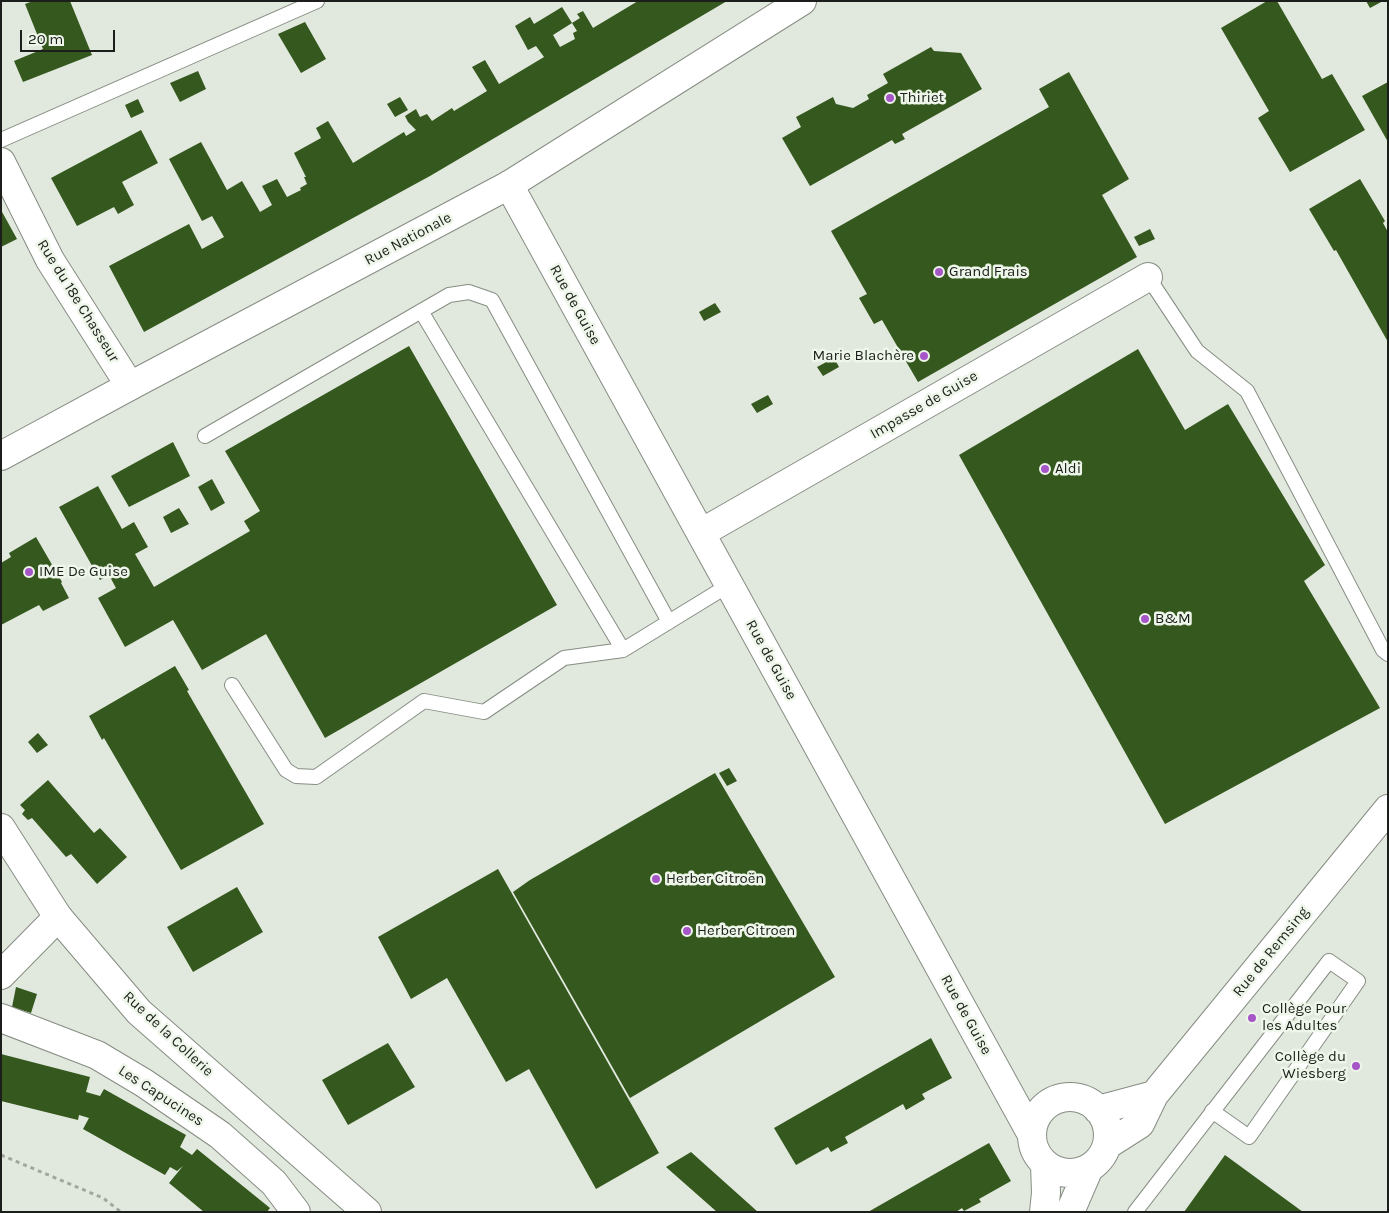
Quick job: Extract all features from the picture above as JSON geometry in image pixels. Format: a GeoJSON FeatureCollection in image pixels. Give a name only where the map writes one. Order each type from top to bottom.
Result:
{"type":"FeatureCollection","features":[{"type":"Feature","properties":{"kind":"street","name":"Rue Nationale"},"geometry":{"type":"LineString","coordinates":[[1,456],[509,185],[802,1]]}},
{"type":"Feature","properties":{"kind":"street","name":"Rue du 18e Chasseur"},"geometry":{"type":"LineString","coordinates":[[1,162],[50,260],[130,386]]}},
{"type":"Feature","properties":{"kind":"street","name":"Rue de Guise"},"geometry":{"type":"LineString","coordinates":[[509,185],[1032,1135]]}},
{"type":"Feature","properties":{"kind":"street","name":"Impasse de Guise"},"geometry":{"type":"LineString","coordinates":[[701,533],[1148,277]]}},
{"type":"Feature","properties":{"kind":"street","name":"Rue de Remsing"},"geometry":{"type":"LineString","coordinates":[[1107,1145],[1140,1124],[1154,1095],[1388,809]]}},
{"type":"Feature","properties":{"kind":"street","name":"Rue de la Collerie"},"geometry":{"type":"LineString","coordinates":[[1,828],[58,917],[139,1012],[367,1212]]}},
{"type":"Feature","properties":{"kind":"street"},"geometry":{"type":"LineString","coordinates":[[1,975],[58,917]]}},
{"type":"Feature","properties":{"kind":"street","name":"Les Capucines"},"geometry":{"type":"LineString","coordinates":[[1,1018],[96,1055],[144,1083],[220,1135],[274,1183],[296,1212]]}},
{"type":"Feature","properties":{"kind":"street"},"geometry":{"type":"LineString","coordinates":[[1098,1110],[1154,1095]]}},
{"type":"Feature","properties":{"kind":"street"},"geometry":{"type":"LineString","coordinates":[[1076,1098],[1088,1102],[1098,1110],[1105,1121],[1108,1132],[1107,1145],[1100,1160],[1079,1172],[1066,1173],[1057,1171],[1045,1164],[1034,1148],[1032,1135],[1036,1118],[1044,1107],[1060,1099],[1076,1098]]}},
{"type":"Feature","properties":{"kind":"street"},"geometry":{"type":"LineString","coordinates":[[1044,1212],[1046,1193],[1045,1164]]}},
{"type":"Feature","properties":{"kind":"street"},"geometry":{"type":"LineString","coordinates":[[1070,1212],[1089,1168]]}},
{"type":"Feature","properties":{"kind":"lane"},"geometry":{"type":"LineString","coordinates":[[1,140],[317,1]]}},
{"type":"Feature","properties":{"kind":"lane"},"geometry":{"type":"LineString","coordinates":[[1148,277],[1197,350],[1247,391],[1378,641],[1383,650],[1388,654]]}},
{"type":"Feature","properties":{"kind":"lane"},"geometry":{"type":"LineString","coordinates":[[205,436],[449,294],[469,292],[492,300],[668,622]]}},
{"type":"Feature","properties":{"kind":"lane"},"geometry":{"type":"LineString","coordinates":[[421,311],[623,650]]}},
{"type":"Feature","properties":{"kind":"lane"},"geometry":{"type":"LineString","coordinates":[[232,685],[286,770],[296,776],[316,778],[424,701],[484,712],[564,658],[623,650],[729,585]]}},
{"type":"Feature","properties":{"kind":"lane"},"geometry":{"type":"LineString","coordinates":[[1135,1212],[1212,1111],[1329,961],[1358,981],[1249,1137],[1212,1111]]}},
{"type":"Feature","properties":{"kind":"path"},"geometry":{"type":"LineString","coordinates":[[1,1155],[103,1198],[121,1212]]}},
{"type":"Feature","properties":{"kind":"building"},"geometry":{"type":"Polygon","coordinates":[[[33,1],[70,1],[92,55],[23,82],[14,61],[43,49],[25,4],[33,1]]]}},
{"type":"Feature","properties":{"kind":"building"},"geometry":{"type":"Polygon","coordinates":[[[638,1],[727,1],[430,176],[144,332],[109,266],[189,224],[202,249],[224,237],[212,216],[202,221],[169,159],[201,142],[227,190],[242,181],[260,212],[272,205],[262,186],[277,179],[287,197],[301,190],[300,188],[307,184],[304,177],[306,177],[294,153],[321,138],[316,128],[328,121],[353,163],[404,132],[406,136],[416,130],[405,116],[416,109],[420,117],[427,114],[432,121],[452,108],[454,111],[487,91],[472,67],[485,60],[499,84],[544,57],[536,46],[528,50],[515,26],[530,17],[534,24],[562,7],[572,23],[580,18],[577,14],[583,11],[593,28],[638,1]],[[572,23],[553,35],[560,47],[575,39],[573,33],[577,31],[572,23]]]}},
{"type":"Feature","properties":{"kind":"building"},"geometry":{"type":"Polygon","coordinates":[[[1267,1],[1277,1],[1322,79],[1332,74],[1365,130],[1290,172],[1258,118],[1269,111],[1221,28],[1267,1]]]}},
{"type":"Feature","properties":{"kind":"building"},"geometry":{"type":"Polygon","coordinates":[[[1366,1],[1383,1],[1370,8],[1366,1]]]}},
{"type":"Feature","properties":{"kind":"building"},"geometry":{"type":"Polygon","coordinates":[[[305,22],[326,59],[301,73],[278,34],[305,22]]]}},
{"type":"Feature","properties":{"kind":"building"},"geometry":{"type":"Polygon","coordinates":[[[931,47],[934,51],[961,53],[982,89],[902,134],[905,139],[895,144],[892,140],[810,186],[782,138],[801,127],[796,117],[833,97],[836,104],[853,108],[869,99],[867,95],[888,83],[883,74],[931,47]]]}},
{"type":"Feature","properties":{"kind":"building"},"geometry":{"type":"Polygon","coordinates":[[[198,71],[206,89],[180,102],[170,83],[198,71]]]}},
{"type":"Feature","properties":{"kind":"building"},"geometry":{"type":"Polygon","coordinates":[[[1069,72],[1129,179],[1102,195],[1137,257],[918,382],[882,320],[874,324],[859,298],[867,294],[831,231],[1049,107],[1039,89],[1069,72]]]}},
{"type":"Feature","properties":{"kind":"building"},"geometry":{"type":"Polygon","coordinates":[[[1388,82],[1388,142],[1362,96],[1388,82]]]}},
{"type":"Feature","properties":{"kind":"building"},"geometry":{"type":"Polygon","coordinates":[[[400,97],[408,110],[395,117],[387,104],[400,97]]]}},
{"type":"Feature","properties":{"kind":"building"},"geometry":{"type":"Polygon","coordinates":[[[138,99],[144,112],[131,118],[125,105],[138,99]]]}},
{"type":"Feature","properties":{"kind":"building"},"geometry":{"type":"Polygon","coordinates":[[[141,130],[158,163],[122,182],[134,205],[118,214],[114,207],[77,226],[51,178],[141,130]]]}},
{"type":"Feature","properties":{"kind":"building"},"geometry":{"type":"Polygon","coordinates":[[[1360,179],[1385,221],[1383,223],[1388,232],[1388,342],[1336,250],[1334,251],[1309,209],[1360,179]]]}},
{"type":"Feature","properties":{"kind":"building"},"geometry":{"type":"Polygon","coordinates":[[[1,210],[17,239],[1,247],[1,210]]]}},
{"type":"Feature","properties":{"kind":"building"},"geometry":{"type":"Polygon","coordinates":[[[1150,229],[1155,239],[1139,246],[1134,237],[1150,229]]]}},
{"type":"Feature","properties":{"kind":"building"},"geometry":{"type":"Polygon","coordinates":[[[715,303],[721,312],[704,321],[699,312],[715,303]]]}},
{"type":"Feature","properties":{"kind":"building"},"geometry":{"type":"Polygon","coordinates":[[[409,346],[557,605],[325,738],[266,634],[202,670],[173,620],[125,647],[98,598],[116,588],[109,575],[100,580],[59,507],[98,486],[122,529],[134,522],[148,547],[135,554],[154,587],[250,531],[244,521],[260,511],[225,451],[409,346]]]}},
{"type":"Feature","properties":{"kind":"building"},"geometry":{"type":"Polygon","coordinates":[[[1138,349],[1185,430],[1228,404],[1325,565],[1304,581],[1380,708],[1165,824],[959,455],[1138,349]]]}},
{"type":"Feature","properties":{"kind":"building"},"geometry":{"type":"Polygon","coordinates":[[[834,358],[839,367],[823,376],[817,367],[834,358]]]}},
{"type":"Feature","properties":{"kind":"building"},"geometry":{"type":"Polygon","coordinates":[[[768,395],[773,404],[757,413],[751,404],[768,395]]]}},
{"type":"Feature","properties":{"kind":"building"},"geometry":{"type":"Polygon","coordinates":[[[173,442],[190,476],[129,507],[111,476],[173,442]]]}},
{"type":"Feature","properties":{"kind":"building"},"geometry":{"type":"Polygon","coordinates":[[[212,479],[225,503],[211,511],[198,487],[212,479]]]}},
{"type":"Feature","properties":{"kind":"building"},"geometry":{"type":"Polygon","coordinates":[[[179,508],[189,524],[171,533],[163,517],[179,508]]]}},
{"type":"Feature","properties":{"kind":"building","name":"IME De Guise"},"geometry":{"type":"Polygon","coordinates":[[[36,537],[69,598],[43,611],[39,605],[1,625],[1,563],[11,557],[9,553],[36,537]]]}},
{"type":"Feature","properties":{"kind":"building"},"geometry":{"type":"Polygon","coordinates":[[[175,666],[189,690],[187,691],[264,824],[181,870],[104,738],[102,740],[89,716],[175,666]]]}},
{"type":"Feature","properties":{"kind":"building"},"geometry":{"type":"Polygon","coordinates":[[[38,733],[48,745],[37,753],[28,742],[38,733]]]}},
{"type":"Feature","properties":{"kind":"building"},"geometry":{"type":"Polygon","coordinates":[[[729,768],[737,781],[727,786],[719,773],[729,768]]]}},
{"type":"Feature","properties":{"kind":"building"},"geometry":{"type":"Polygon","coordinates":[[[715,773],[835,977],[630,1098],[513,892],[530,880],[715,773]]]}},
{"type":"Feature","properties":{"kind":"building"},"geometry":{"type":"Polygon","coordinates":[[[48,780],[94,833],[100,828],[127,857],[97,884],[71,854],[66,857],[32,818],[28,820],[22,814],[25,810],[20,805],[48,780]]]}},
{"type":"Feature","properties":{"kind":"building"},"geometry":{"type":"Polygon","coordinates":[[[498,869],[659,1153],[596,1189],[529,1069],[506,1082],[447,978],[411,999],[378,937],[498,869]]]}},
{"type":"Feature","properties":{"kind":"building"},"geometry":{"type":"Polygon","coordinates":[[[237,887],[263,932],[193,972],[167,927],[237,887]]]}},
{"type":"Feature","properties":{"kind":"building"},"geometry":{"type":"Polygon","coordinates":[[[16,987],[37,994],[31,1013],[12,1007],[16,987]]]}},
{"type":"Feature","properties":{"kind":"building"},"geometry":{"type":"Polygon","coordinates":[[[931,1038],[952,1078],[922,1094],[925,1099],[906,1110],[903,1104],[845,1137],[848,1143],[831,1152],[828,1147],[796,1165],[774,1128],[931,1038]]]}},
{"type":"Feature","properties":{"kind":"building"},"geometry":{"type":"Polygon","coordinates":[[[388,1043],[415,1087],[348,1125],[322,1080],[388,1043]]]}},
{"type":"Feature","properties":{"kind":"building"},"geometry":{"type":"Polygon","coordinates":[[[1,1054],[90,1077],[86,1092],[100,1096],[104,1089],[186,1135],[180,1147],[192,1155],[197,1149],[270,1208],[267,1212],[204,1212],[169,1183],[183,1166],[177,1171],[170,1167],[165,1175],[83,1129],[89,1118],[79,1115],[78,1120],[1,1101],[1,1054]]]}},
{"type":"Feature","properties":{"kind":"building"},"geometry":{"type":"Polygon","coordinates":[[[989,1143],[1011,1181],[979,1199],[981,1202],[964,1211],[962,1208],[956,1212],[868,1212],[989,1143]]]}},
{"type":"Feature","properties":{"kind":"building"},"geometry":{"type":"Polygon","coordinates":[[[691,1152],[758,1212],[717,1212],[666,1167],[691,1152]]]}},
{"type":"Feature","properties":{"kind":"building"},"geometry":{"type":"Polygon","coordinates":[[[1225,1155],[1303,1212],[1184,1212],[1225,1155]]]}},
{"type":"Feature","properties":{"kind":"place","name":"Thiriet"},"geometry":{"type":"Point","coordinates":[890,98]}},
{"type":"Feature","properties":{"kind":"place","name":"Grand Frais"},"geometry":{"type":"Point","coordinates":[939,272]}},
{"type":"Feature","properties":{"kind":"place","name":"Marie Blachère"},"geometry":{"type":"Point","coordinates":[924,356]}},
{"type":"Feature","properties":{"kind":"place","name":"Aldi"},"geometry":{"type":"Point","coordinates":[1045,469]}},
{"type":"Feature","properties":{"kind":"place","name":"IME De Guise"},"geometry":{"type":"Point","coordinates":[29,572]}},
{"type":"Feature","properties":{"kind":"place","name":"B&M"},"geometry":{"type":"Point","coordinates":[1145,619]}},
{"type":"Feature","properties":{"kind":"place","name":"Herber Citroën"},"geometry":{"type":"Point","coordinates":[656,879]}},
{"type":"Feature","properties":{"kind":"place","name":"Herber Citroen"},"geometry":{"type":"Point","coordinates":[687,931]}},
{"type":"Feature","properties":{"kind":"place","name":"Collège Pour les Adultes"},"geometry":{"type":"Point","coordinates":[1252,1018]}},
{"type":"Feature","properties":{"kind":"place","name":"Collège du Wiesberg"},"geometry":{"type":"Point","coordinates":[1356,1066]}}]}
